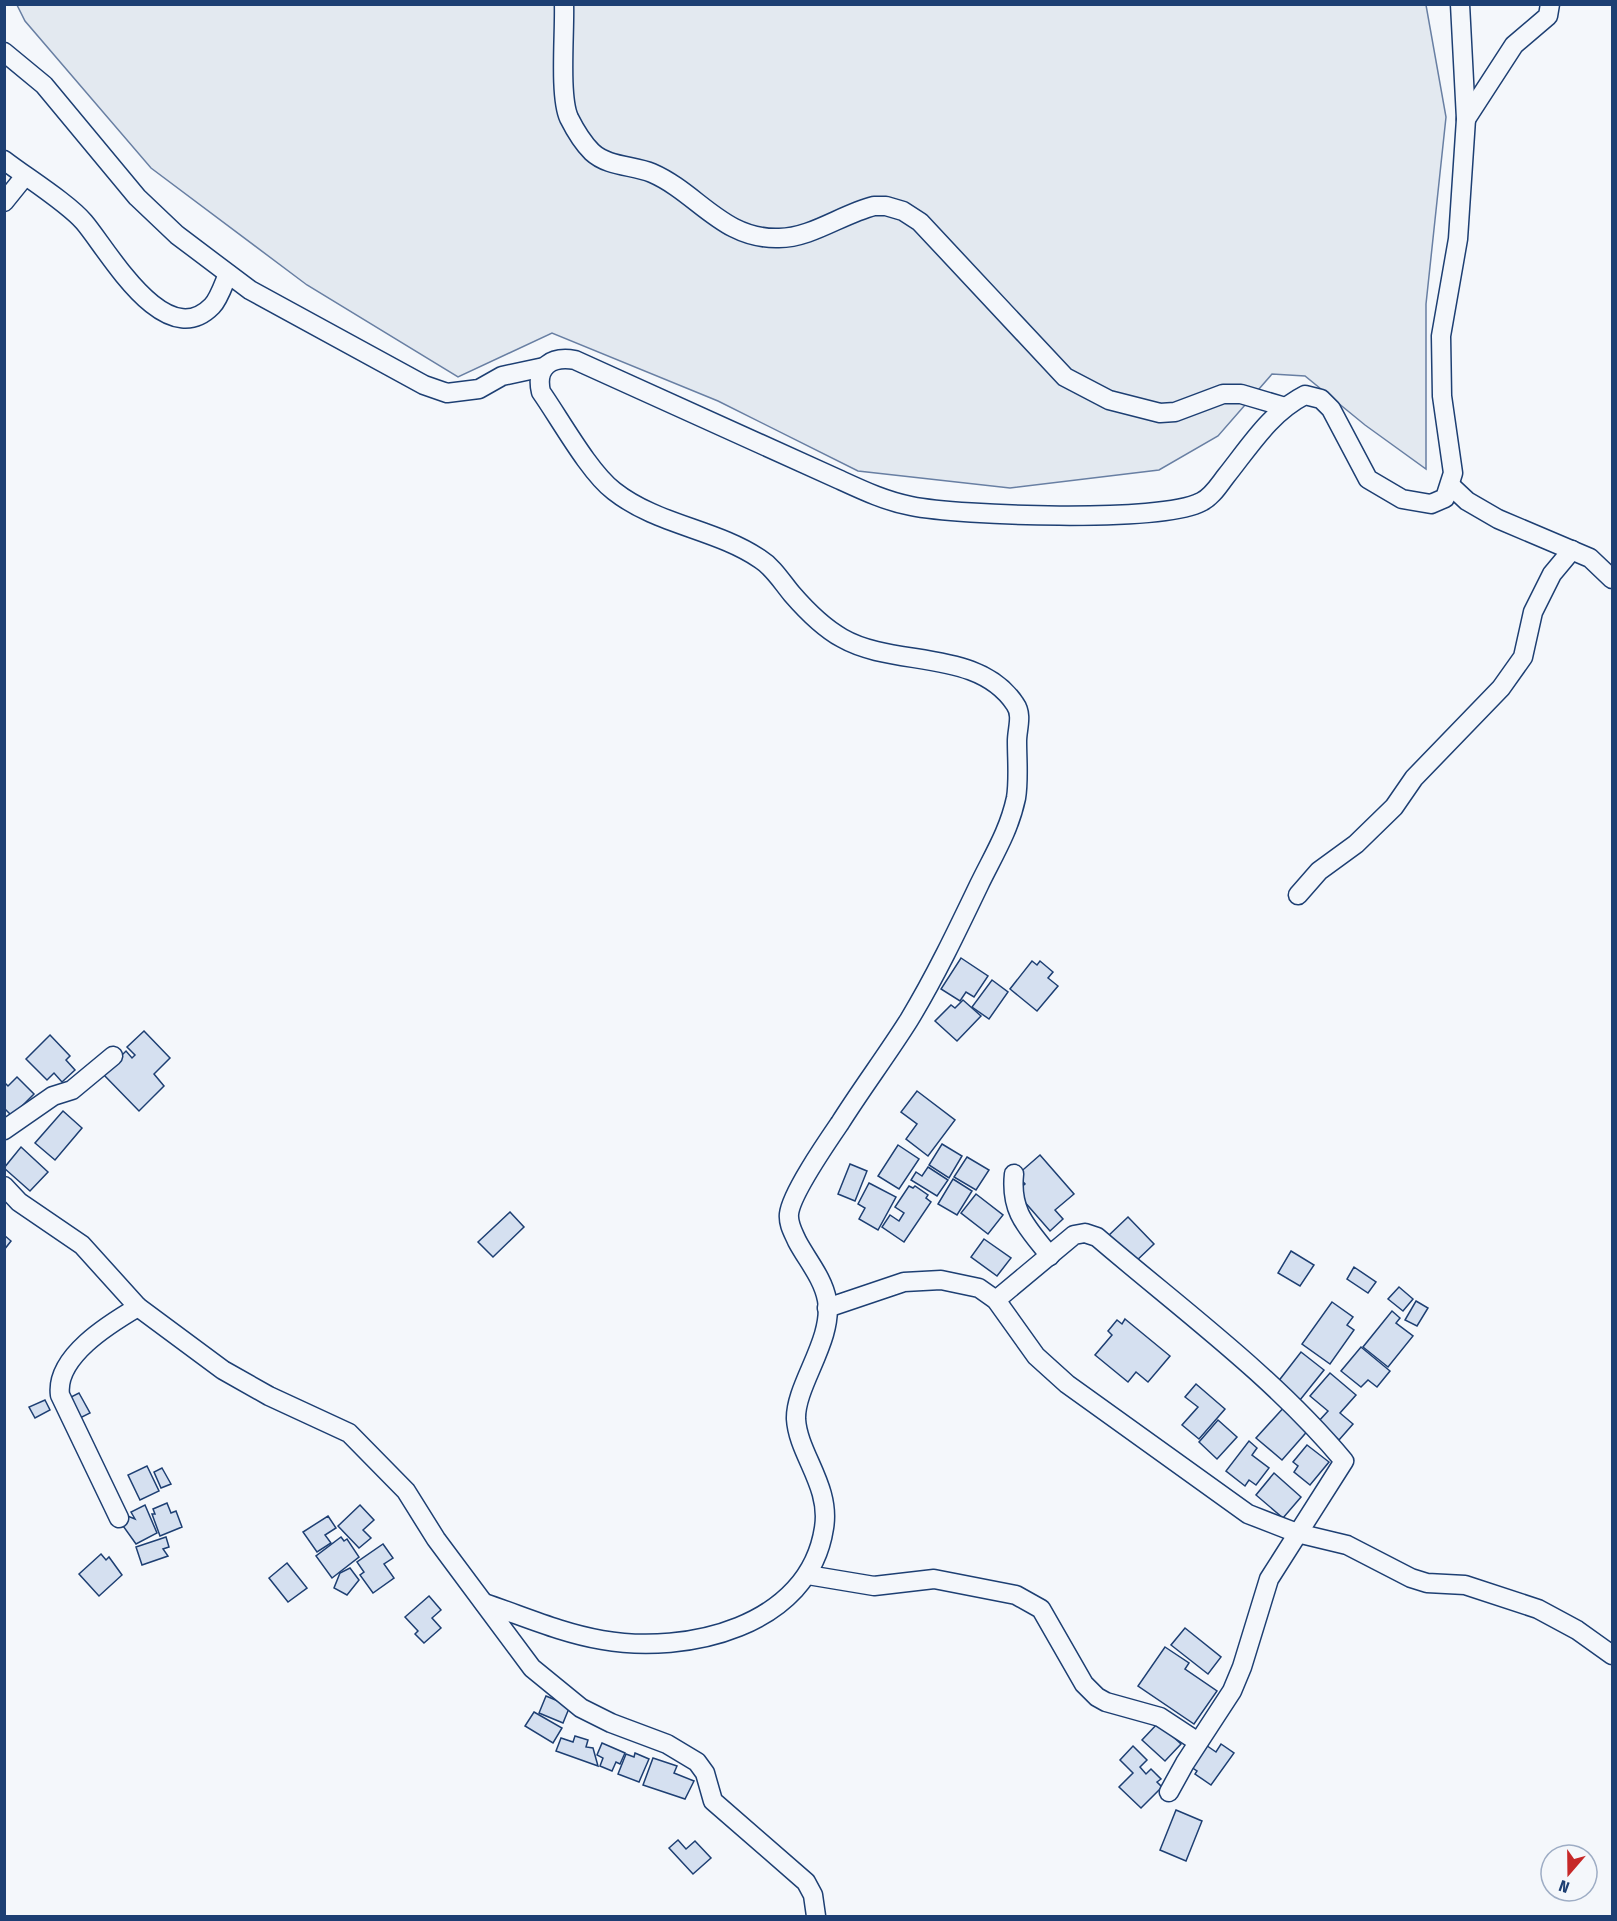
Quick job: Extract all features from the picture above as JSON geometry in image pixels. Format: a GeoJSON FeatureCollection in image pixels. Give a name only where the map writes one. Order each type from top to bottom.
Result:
{"type":"FeatureCollection","features":[{"type":"Feature","properties":{"kind":"street"},"geometry":{"type":"LineString","coordinates":[[564,4],[568,116],[580,138],[594,154],[625,166],[654,173],[723,223],[747,234],[764,238],[781,238],[805,233],[837,218],[874,206],[886,206],[910,214],[945,247],[1065,377],[1109,400],[1160,413],[1174,412],[1223,394],[1258,398],[1285,407]]}},
{"type":"Feature","properties":{"kind":"street"},"geometry":{"type":"LineString","coordinates":[[484,1604],[571,1633],[605,1641],[678,1641],[747,1625],[788,1598],[808,1575],[825,1524],[817,1476],[796,1420],[799,1403],[823,1338],[827,1298],[816,1272],[791,1228],[789,1209],[839,1124],[909,1020],[949,951],[959,925],[999,850],[1017,794],[1017,733],[1020,715],[1016,704],[996,684],[978,673],[874,651],[838,637],[795,597],[765,561],[747,551],[670,520],[624,498],[609,488],[541,392],[538,380],[544,367],[549,362],[561,358],[575,360],[704,421],[880,497],[911,506],[959,511],[1064,515],[1148,513],[1183,509],[1203,502],[1215,491],[1258,435],[1285,407],[1305,395],[1321,399],[1331,409],[1368,479],[1389,494],[1431,504],[1445,498],[1451,486],[1453,473],[1442,396],[1441,336],[1458,239],[1466,118],[1460,4]]}},
{"type":"Feature","properties":{"kind":"street"},"geometry":{"type":"LineString","coordinates":[[1466,118],[1515,45],[1548,16],[1550,4]]}},
{"type":"Feature","properties":{"kind":"street"},"geometry":{"type":"LineString","coordinates":[[4,52],[44,85],[137,197],[177,235],[250,290],[314,327],[424,385],[447,393],[478,389],[502,376],[544,367]]}},
{"type":"Feature","properties":{"kind":"street"},"geometry":{"type":"LineString","coordinates":[[4,160],[83,220],[146,300],[170,317],[193,317],[212,306],[228,274]]}},
{"type":"Feature","properties":{"kind":"street"},"geometry":{"type":"LineString","coordinates":[[4,202],[25,176]]}},
{"type":"Feature","properties":{"kind":"street"},"geometry":{"type":"LineString","coordinates":[[1451,486],[1467,501],[1498,519],[1590,558],[1612,579]]}},
{"type":"Feature","properties":{"kind":"street"},"geometry":{"type":"LineString","coordinates":[[1298,895],[1319,871],[1356,844],[1394,807],[1414,778],[1501,688],[1523,657],[1533,612],[1552,574],[1572,550]]}},
{"type":"Feature","properties":{"kind":"street"},"geometry":{"type":"LineString","coordinates":[[4,1130],[53,1096],[72,1090],[113,1056]]}},
{"type":"Feature","properties":{"kind":"street"},"geometry":{"type":"LineString","coordinates":[[1014,1174],[1013,1196],[1018,1215],[1050,1256]]}},
{"type":"Feature","properties":{"kind":"street"},"geometry":{"type":"LineString","coordinates":[[4,1186],[18,1202],[82,1245],[138,1307],[223,1370],[269,1396],[349,1433],[406,1491],[436,1539],[532,1668],[581,1708],[667,1744],[697,1762],[705,1773],[713,1801],[806,1882],[813,1895],[816,1917]]}},
{"type":"Feature","properties":{"kind":"street"},"geometry":{"type":"LineString","coordinates":[[996,1300],[1074,1235],[1085,1233],[1097,1237],[1235,1353],[1318,1430],[1344,1461],[1269,1579],[1242,1667],[1232,1690],[1169,1792]]}},
{"type":"Feature","properties":{"kind":"street"},"geometry":{"type":"LineString","coordinates":[[827,1308],[904,1282],[963,1283],[979,1288],[996,1300],[1036,1356],[1067,1384],[1248,1514],[1297,1533],[1347,1545],[1411,1578],[1427,1583],[1465,1585],[1538,1609],[1578,1630],[1612,1654]]}},
{"type":"Feature","properties":{"kind":"street"},"geometry":{"type":"LineString","coordinates":[[119,1518],[60,1395],[59,1384],[63,1371],[101,1329],[138,1307]]}},
{"type":"Feature","properties":{"kind":"street"},"geometry":{"type":"LineString","coordinates":[[808,1575],[851,1580],[874,1586],[934,1579],[1016,1595],[1031,1601],[1041,1609],[1084,1684],[1097,1696],[1106,1702],[1160,1717],[1198,1742]]}},
{"type":"Feature","properties":{"kind":"shaded area"},"geometry":{"type":"Polygon","coordinates":[[[17,5],[1426,5],[1446,117],[1426,304],[1426,469],[1365,425],[1305,376],[1272,374],[1218,436],[1159,470],[1010,488],[858,471],[718,401],[552,333],[458,377],[307,285],[151,168],[25,21],[17,5]]]}},
{"type":"Feature","properties":{"kind":"building"},"geometry":{"type":"Polygon","coordinates":[[[961,958],[988,976],[974,997],[966,992],[960,1001],[941,989],[961,958]]]}},
{"type":"Feature","properties":{"kind":"building"},"geometry":{"type":"Polygon","coordinates":[[[1032,961],[1037,965],[1040,961],[1053,972],[1048,978],[1058,986],[1037,1011],[1010,989],[1032,961]]]}},
{"type":"Feature","properties":{"kind":"building"},"geometry":{"type":"Polygon","coordinates":[[[992,980],[1008,992],[989,1019],[972,1007],[992,980]]]}},
{"type":"Feature","properties":{"kind":"building"},"geometry":{"type":"Polygon","coordinates":[[[963,1000],[981,1016],[957,1041],[935,1021],[951,1005],[955,1008],[963,1000]]]}},
{"type":"Feature","properties":{"kind":"building"},"geometry":{"type":"Polygon","coordinates":[[[144,1031],[170,1058],[154,1074],[164,1086],[139,1111],[103,1074],[126,1051],[132,1058],[135,1055],[127,1047],[144,1031]]]}},
{"type":"Feature","properties":{"kind":"building"},"geometry":{"type":"Polygon","coordinates":[[[50,1035],[70,1056],[66,1060],[75,1070],[62,1082],[54,1073],[47,1080],[26,1059],[50,1035]]]}},
{"type":"Feature","properties":{"kind":"building"},"geometry":{"type":"Polygon","coordinates":[[[17,1077],[34,1094],[12,1116],[4,1108],[4,1082],[8,1086],[17,1077]]]}},
{"type":"Feature","properties":{"kind":"building"},"geometry":{"type":"Polygon","coordinates":[[[917,1091],[955,1120],[928,1156],[906,1139],[917,1124],[901,1112],[917,1091]]]}},
{"type":"Feature","properties":{"kind":"building"},"geometry":{"type":"Polygon","coordinates":[[[63,1111],[82,1128],[55,1160],[35,1143],[63,1111]]]}},
{"type":"Feature","properties":{"kind":"building"},"geometry":{"type":"Polygon","coordinates":[[[942,1144],[962,1156],[949,1178],[929,1165],[942,1144]]]}},
{"type":"Feature","properties":{"kind":"building"},"geometry":{"type":"Polygon","coordinates":[[[898,1145],[919,1159],[899,1189],[878,1176],[898,1145]]]}},
{"type":"Feature","properties":{"kind":"building"},"geometry":{"type":"Polygon","coordinates":[[[21,1147],[48,1172],[30,1191],[4,1168],[21,1147]]]}},
{"type":"Feature","properties":{"kind":"building"},"geometry":{"type":"Polygon","coordinates":[[[1040,1155],[1074,1194],[1055,1210],[1063,1219],[1050,1231],[1016,1192],[1025,1184],[1017,1175],[1040,1155]]]}},
{"type":"Feature","properties":{"kind":"building"},"geometry":{"type":"Polygon","coordinates":[[[967,1157],[989,1170],[976,1190],[954,1177],[967,1157]]]}},
{"type":"Feature","properties":{"kind":"building"},"geometry":{"type":"Polygon","coordinates":[[[850,1164],[867,1171],[855,1201],[838,1194],[850,1164]]]}},
{"type":"Feature","properties":{"kind":"building"},"geometry":{"type":"Polygon","coordinates":[[[928,1167],[948,1180],[937,1196],[911,1180],[916,1172],[922,1176],[928,1167]]]}},
{"type":"Feature","properties":{"kind":"building"},"geometry":{"type":"Polygon","coordinates":[[[953,1179],[972,1191],[957,1215],[938,1204],[953,1179]]]}},
{"type":"Feature","properties":{"kind":"building"},"geometry":{"type":"Polygon","coordinates":[[[869,1183],[896,1197],[878,1230],[859,1219],[865,1208],[858,1204],[869,1183]]]}},
{"type":"Feature","properties":{"kind":"building"},"geometry":{"type":"Polygon","coordinates":[[[909,1186],[913,1188],[915,1186],[928,1195],[926,1198],[931,1202],[904,1242],[882,1227],[890,1215],[899,1221],[904,1213],[895,1207],[909,1186]]]}},
{"type":"Feature","properties":{"kind":"building"},"geometry":{"type":"Polygon","coordinates":[[[976,1194],[1003,1215],[988,1234],[961,1213],[976,1194]]]}},
{"type":"Feature","properties":{"kind":"building"},"geometry":{"type":"Polygon","coordinates":[[[510,1212],[524,1227],[493,1257],[478,1242],[510,1212]]]}},
{"type":"Feature","properties":{"kind":"building"},"geometry":{"type":"Polygon","coordinates":[[[1128,1217],[1154,1244],[1133,1264],[1107,1237],[1128,1217]]]}},
{"type":"Feature","properties":{"kind":"building"},"geometry":{"type":"Polygon","coordinates":[[[4,1235],[11,1241],[4,1250],[4,1235]]]}},
{"type":"Feature","properties":{"kind":"building"},"geometry":{"type":"Polygon","coordinates":[[[984,1239],[1011,1258],[997,1276],[971,1257],[984,1239]]]}},
{"type":"Feature","properties":{"kind":"building"},"geometry":{"type":"Polygon","coordinates":[[[1291,1251],[1314,1265],[1300,1286],[1278,1273],[1291,1251]]]}},
{"type":"Feature","properties":{"kind":"building"},"geometry":{"type":"Polygon","coordinates":[[[1354,1267],[1376,1282],[1368,1293],[1347,1279],[1354,1267]]]}},
{"type":"Feature","properties":{"kind":"building"},"geometry":{"type":"Polygon","coordinates":[[[1399,1287],[1413,1299],[1403,1311],[1388,1299],[1399,1287]]]}},
{"type":"Feature","properties":{"kind":"building"},"geometry":{"type":"Polygon","coordinates":[[[1416,1301],[1428,1308],[1417,1326],[1405,1320],[1416,1301]]]}},
{"type":"Feature","properties":{"kind":"building"},"geometry":{"type":"Polygon","coordinates":[[[1332,1302],[1353,1317],[1347,1325],[1354,1330],[1330,1364],[1302,1344],[1332,1302]]]}},
{"type":"Feature","properties":{"kind":"building"},"geometry":{"type":"Polygon","coordinates":[[[1392,1311],[1400,1318],[1396,1323],[1413,1336],[1388,1367],[1363,1347],[1392,1311]]]}},
{"type":"Feature","properties":{"kind":"building"},"geometry":{"type":"Polygon","coordinates":[[[1125,1319],[1170,1356],[1148,1382],[1136,1372],[1128,1382],[1095,1355],[1112,1335],[1108,1331],[1117,1320],[1122,1324],[1125,1319]]]}},
{"type":"Feature","properties":{"kind":"building"},"geometry":{"type":"Polygon","coordinates":[[[1361,1347],[1390,1371],[1377,1387],[1368,1380],[1361,1387],[1341,1371],[1361,1347]]]}},
{"type":"Feature","properties":{"kind":"building"},"geometry":{"type":"Polygon","coordinates":[[[1301,1352],[1324,1370],[1296,1405],[1274,1387],[1301,1352]]]}},
{"type":"Feature","properties":{"kind":"building"},"geometry":{"type":"Polygon","coordinates":[[[1330,1373],[1356,1395],[1340,1413],[1353,1424],[1339,1440],[1318,1422],[1328,1411],[1310,1396],[1330,1373]]]}},
{"type":"Feature","properties":{"kind":"building"},"geometry":{"type":"Polygon","coordinates":[[[1196,1384],[1225,1409],[1199,1439],[1182,1425],[1198,1407],[1185,1397],[1196,1384]]]}},
{"type":"Feature","properties":{"kind":"building"},"geometry":{"type":"Polygon","coordinates":[[[79,1393],[90,1413],[78,1419],[67,1399],[79,1393]]]}},
{"type":"Feature","properties":{"kind":"building"},"geometry":{"type":"Polygon","coordinates":[[[45,1400],[50,1410],[35,1418],[29,1407],[45,1400]]]}},
{"type":"Feature","properties":{"kind":"building"},"geometry":{"type":"Polygon","coordinates":[[[1286,1405],[1311,1427],[1282,1460],[1256,1438],[1286,1405]]]}},
{"type":"Feature","properties":{"kind":"building"},"geometry":{"type":"Polygon","coordinates":[[[1218,1420],[1237,1437],[1217,1459],[1199,1442],[1218,1420]]]}},
{"type":"Feature","properties":{"kind":"building"},"geometry":{"type":"Polygon","coordinates":[[[1249,1441],[1257,1448],[1252,1455],[1269,1468],[1256,1485],[1249,1480],[1245,1486],[1226,1471],[1249,1441]]]}},
{"type":"Feature","properties":{"kind":"building"},"geometry":{"type":"Polygon","coordinates":[[[1307,1445],[1329,1462],[1310,1485],[1294,1472],[1298,1466],[1293,1462],[1307,1445]]]}},
{"type":"Feature","properties":{"kind":"building"},"geometry":{"type":"Polygon","coordinates":[[[147,1466],[159,1491],[140,1500],[128,1475],[147,1466]]]}},
{"type":"Feature","properties":{"kind":"building"},"geometry":{"type":"Polygon","coordinates":[[[162,1468],[171,1484],[161,1488],[154,1472],[162,1468]]]}},
{"type":"Feature","properties":{"kind":"building"},"geometry":{"type":"Polygon","coordinates":[[[1274,1473],[1301,1497],[1283,1518],[1256,1495],[1274,1473]]]}},
{"type":"Feature","properties":{"kind":"building"},"geometry":{"type":"Polygon","coordinates":[[[167,1503],[171,1513],[176,1511],[182,1527],[160,1536],[152,1514],[155,1514],[153,1509],[167,1503]]]}},
{"type":"Feature","properties":{"kind":"building"},"geometry":{"type":"Polygon","coordinates":[[[145,1505],[157,1533],[136,1544],[121,1523],[125,1515],[135,1519],[131,1512],[145,1505]]]}},
{"type":"Feature","properties":{"kind":"building"},"geometry":{"type":"Polygon","coordinates":[[[360,1505],[374,1520],[363,1530],[371,1538],[359,1548],[338,1526],[360,1505]]]}},
{"type":"Feature","properties":{"kind":"building"},"geometry":{"type":"Polygon","coordinates":[[[328,1516],[336,1528],[325,1535],[331,1543],[317,1552],[303,1532],[328,1516]]]}},
{"type":"Feature","properties":{"kind":"building"},"geometry":{"type":"Polygon","coordinates":[[[166,1537],[169,1547],[163,1549],[168,1556],[142,1565],[136,1547],[166,1537]]]}},
{"type":"Feature","properties":{"kind":"building"},"geometry":{"type":"Polygon","coordinates":[[[341,1537],[344,1541],[347,1539],[359,1557],[332,1578],[316,1556],[341,1537]]]}},
{"type":"Feature","properties":{"kind":"building"},"geometry":{"type":"Polygon","coordinates":[[[383,1544],[393,1558],[384,1564],[394,1578],[373,1593],[360,1575],[364,1572],[357,1562],[383,1544]]]}},
{"type":"Feature","properties":{"kind":"building"},"geometry":{"type":"Polygon","coordinates":[[[101,1554],[106,1560],[109,1557],[122,1575],[99,1596],[79,1574],[101,1554]]]}},
{"type":"Feature","properties":{"kind":"building"},"geometry":{"type":"Polygon","coordinates":[[[287,1563],[307,1588],[288,1602],[269,1578],[287,1563]]]}},
{"type":"Feature","properties":{"kind":"building"},"geometry":{"type":"Polygon","coordinates":[[[350,1568],[359,1580],[347,1595],[334,1588],[340,1573],[350,1568]]]}},
{"type":"Feature","properties":{"kind":"building"},"geometry":{"type":"Polygon","coordinates":[[[429,1596],[441,1610],[432,1618],[441,1628],[424,1643],[415,1634],[418,1631],[405,1617],[429,1596]]]}},
{"type":"Feature","properties":{"kind":"building"},"geometry":{"type":"Polygon","coordinates":[[[1185,1628],[1221,1657],[1208,1674],[1171,1645],[1185,1628]]]}},
{"type":"Feature","properties":{"kind":"building"},"geometry":{"type":"Polygon","coordinates":[[[1165,1647],[1189,1663],[1185,1669],[1217,1691],[1194,1724],[1138,1686],[1165,1647]]]}},
{"type":"Feature","properties":{"kind":"building"},"geometry":{"type":"Polygon","coordinates":[[[546,1696],[570,1706],[563,1723],[539,1713],[546,1696]]]}},
{"type":"Feature","properties":{"kind":"building"},"geometry":{"type":"Polygon","coordinates":[[[534,1712],[562,1728],[553,1743],[525,1726],[534,1712]]]}},
{"type":"Feature","properties":{"kind":"building"},"geometry":{"type":"Polygon","coordinates":[[[1158,1723],[1181,1744],[1165,1761],[1142,1740],[1158,1723]]]}},
{"type":"Feature","properties":{"kind":"building"},"geometry":{"type":"Polygon","coordinates":[[[575,1736],[588,1740],[586,1747],[593,1748],[598,1766],[556,1751],[561,1738],[573,1742],[575,1736]]]}},
{"type":"Feature","properties":{"kind":"building"},"geometry":{"type":"Polygon","coordinates":[[[602,1743],[625,1753],[620,1764],[616,1762],[612,1771],[600,1766],[603,1758],[597,1755],[602,1743]]]}},
{"type":"Feature","properties":{"kind":"building"},"geometry":{"type":"Polygon","coordinates":[[[1203,1743],[1216,1752],[1221,1744],[1234,1753],[1211,1785],[1195,1774],[1197,1771],[1188,1765],[1203,1743]]]}},
{"type":"Feature","properties":{"kind":"building"},"geometry":{"type":"Polygon","coordinates":[[[1133,1746],[1147,1760],[1140,1767],[1146,1774],[1151,1769],[1161,1779],[1157,1782],[1162,1787],[1141,1808],[1119,1787],[1133,1773],[1120,1760],[1133,1746]]]}},
{"type":"Feature","properties":{"kind":"building"},"geometry":{"type":"Polygon","coordinates":[[[635,1753],[649,1759],[639,1782],[618,1774],[626,1754],[634,1757],[635,1753]]]}},
{"type":"Feature","properties":{"kind":"building"},"geometry":{"type":"Polygon","coordinates":[[[653,1758],[677,1766],[674,1773],[694,1781],[685,1799],[643,1785],[653,1758]]]}},
{"type":"Feature","properties":{"kind":"building"},"geometry":{"type":"Polygon","coordinates":[[[1176,1810],[1202,1821],[1186,1861],[1160,1850],[1176,1810]]]}},
{"type":"Feature","properties":{"kind":"building"},"geometry":{"type":"Polygon","coordinates":[[[678,1840],[686,1849],[695,1841],[711,1858],[693,1874],[669,1848],[678,1840]]]}}]}
